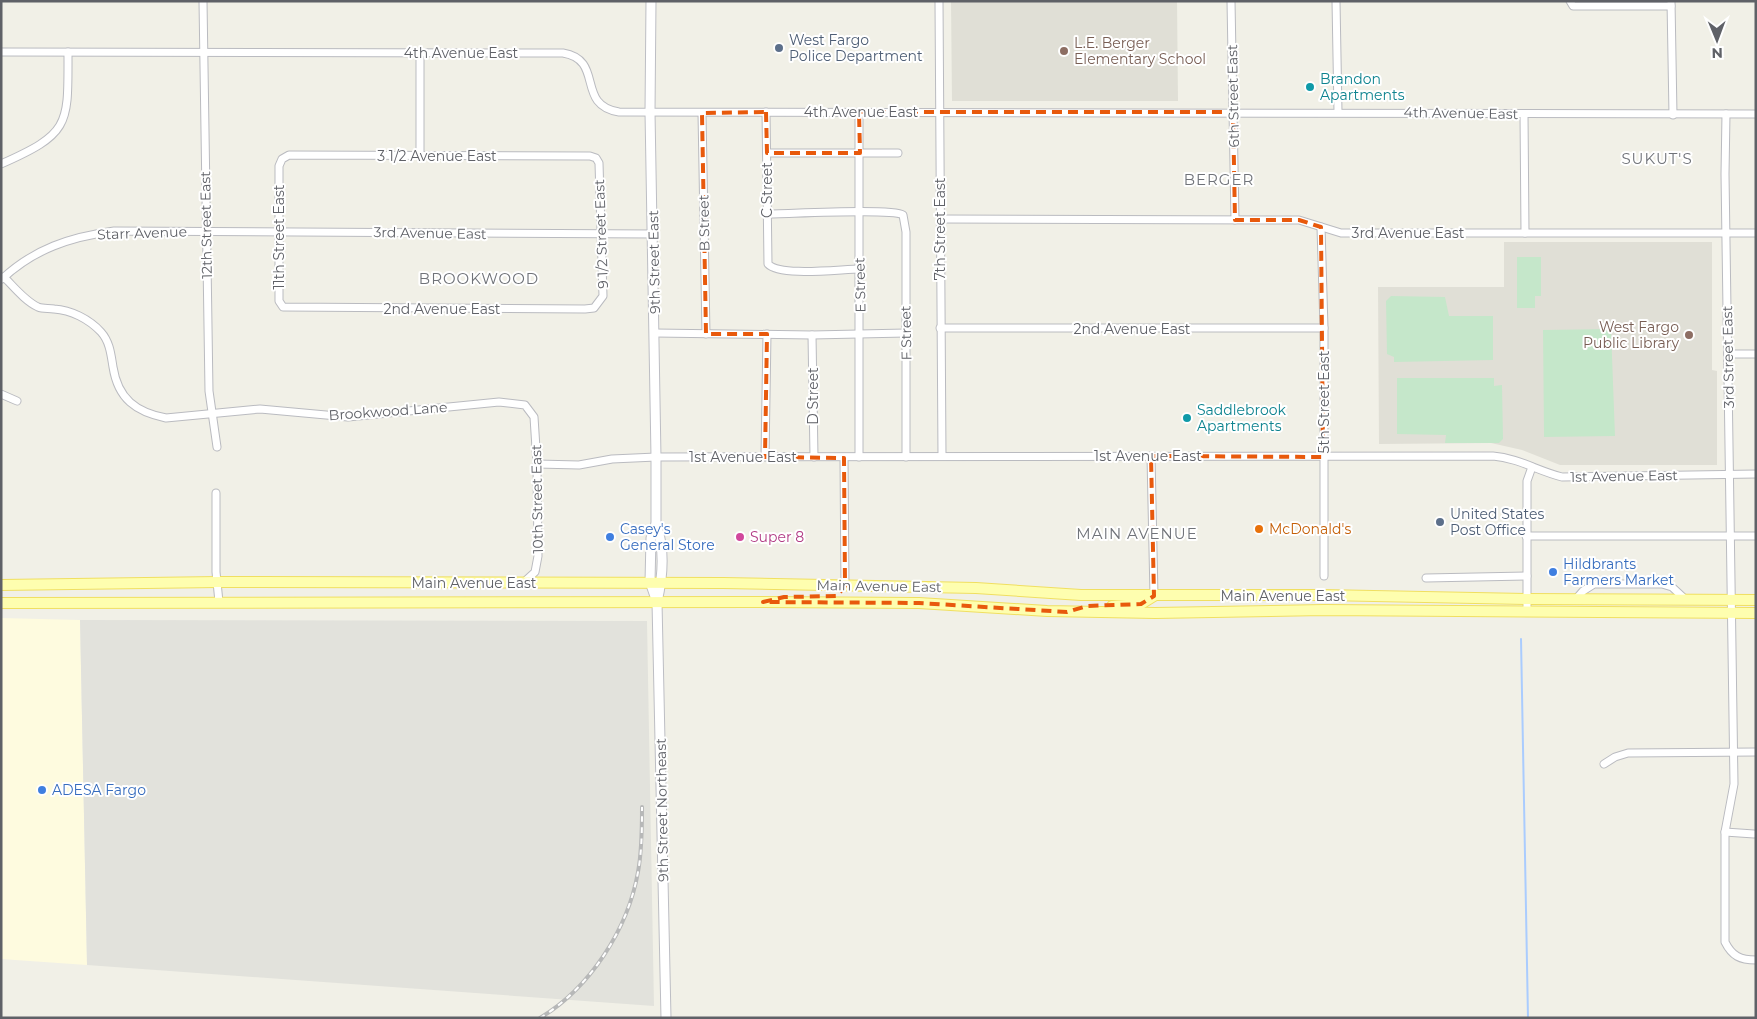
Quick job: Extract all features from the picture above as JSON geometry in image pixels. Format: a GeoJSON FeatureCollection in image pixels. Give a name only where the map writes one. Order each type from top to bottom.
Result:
{"type":"FeatureCollection","features":[{"type":"Feature","properties":{"kind":"main road","name":"9th Street East"},"geometry":{"type":"LineString","coordinates":[[651,1],[650,112],[654,234],[656,524],[661,538],[661,582],[657,602]]}},
{"type":"Feature","properties":{"kind":"main road","name":"9th Street East"},"geometry":{"type":"LineString","coordinates":[[656,524],[651,538],[650,582],[657,602]]}},
{"type":"Feature","properties":{"kind":"main road","name":"Main Avenue East"},"geometry":{"type":"LineString","coordinates":[[1,585],[218,582],[661,582],[976,588],[1034,593],[1154,596],[1324,595],[1527,600],[1756,600]]}},
{"type":"Feature","properties":{"kind":"main road"},"geometry":{"type":"LineString","coordinates":[[763,602],[784,596],[837,596],[845,586]]}},
{"type":"Feature","properties":{"kind":"main road"},"geometry":{"type":"LineString","coordinates":[[1067,612],[1087,606],[1141,604],[1154,596]]}},
{"type":"Feature","properties":{"kind":"main road","name":"9th Street Northeast"},"geometry":{"type":"LineString","coordinates":[[657,602],[666,1018]]}},
{"type":"Feature","properties":{"kind":"main road","name":"Main Avenue East"},"geometry":{"type":"LineString","coordinates":[[1,603],[763,602],[919,603],[1067,612],[1756,613]]}},
{"type":"Feature","properties":{"kind":"street","name":"12th Street East"},"geometry":{"type":"LineString","coordinates":[[203,1],[209,391],[214,413],[217,447]]}},
{"type":"Feature","properties":{"kind":"street","name":"7th Street East"},"geometry":{"type":"LineString","coordinates":[[939,1],[942,219],[940,328],[942,456]]}},
{"type":"Feature","properties":{"kind":"street","name":"6th Street East"},"geometry":{"type":"LineString","coordinates":[[1231,1],[1235,220]]}},
{"type":"Feature","properties":{"kind":"street"},"geometry":{"type":"LineString","coordinates":[[1336,1],[1338,112]]}},
{"type":"Feature","properties":{"kind":"street"},"geometry":{"type":"LineString","coordinates":[[1570,1],[1572,6],[1671,3],[1673,115]]}},
{"type":"Feature","properties":{"kind":"street","name":"4th Avenue East"},"geometry":{"type":"LineString","coordinates":[[1,52],[573,55],[585,65],[593,95],[599,104],[607,110],[650,112],[1756,114]]}},
{"type":"Feature","properties":{"kind":"street"},"geometry":{"type":"LineString","coordinates":[[1,164],[38,148],[51,138],[60,125],[67,111],[68,52]]}},
{"type":"Feature","properties":{"kind":"street"},"geometry":{"type":"LineString","coordinates":[[420,53],[420,158]]}},
{"type":"Feature","properties":{"kind":"street","name":"C Street"},"geometry":{"type":"LineString","coordinates":[[766,112],[766,259],[769,266],[790,271],[860,269]]}},
{"type":"Feature","properties":{"kind":"street","name":"E Street"},"geometry":{"type":"LineString","coordinates":[[859,112],[859,457]]}},
{"type":"Feature","properties":{"kind":"street","name":"B Street"},"geometry":{"type":"LineString","coordinates":[[702,113],[706,334]]}},
{"type":"Feature","properties":{"kind":"street"},"geometry":{"type":"LineString","coordinates":[[1524,114],[1525,233]]}},
{"type":"Feature","properties":{"kind":"street","name":"3rd Street East"},"geometry":{"type":"LineString","coordinates":[[1726,114],[1734,784],[1726,832],[1725,942],[1731,954],[1743,960],[1756,960]]}},
{"type":"Feature","properties":{"kind":"street"},"geometry":{"type":"LineString","coordinates":[[767,153],[898,153]]}},
{"type":"Feature","properties":{"kind":"street","name":"3 1/2 Avenue East"},"geometry":{"type":"LineString","coordinates":[[297,155],[361,155],[420,158],[578,156]]}},
{"type":"Feature","properties":{"kind":"street","name":"11th Street East"},"geometry":{"type":"LineString","coordinates":[[297,155],[282,159],[279,166],[279,301],[283,306],[306,308]]}},
{"type":"Feature","properties":{"kind":"street","name":"9 1/2 Street East"},"geometry":{"type":"LineString","coordinates":[[576,309],[594,308],[603,296],[599,163],[596,158],[590,156],[578,156]]}},
{"type":"Feature","properties":{"kind":"street"},"geometry":{"type":"LineString","coordinates":[[766,214],[858,212]]}},
{"type":"Feature","properties":{"kind":"street","name":"F Street"},"geometry":{"type":"LineString","coordinates":[[858,212],[898,212],[903,215],[906,232],[908,386],[906,457]]}},
{"type":"Feature","properties":{"kind":"street","name":"3rd Avenue East"},"geometry":{"type":"LineString","coordinates":[[942,219],[1299,220],[1341,234],[1756,233]]}},
{"type":"Feature","properties":{"kind":"street","name":"5th Street East"},"geometry":{"type":"LineString","coordinates":[[1321,227],[1324,328],[1324,576]]}},
{"type":"Feature","properties":{"kind":"street","name":"Starr Avenue"},"geometry":{"type":"LineString","coordinates":[[3,278],[34,253],[56,243],[84,235],[114,231],[206,232]]}},
{"type":"Feature","properties":{"kind":"street","name":"3rd Avenue East"},"geometry":{"type":"LineString","coordinates":[[206,232],[654,234]]}},
{"type":"Feature","properties":{"kind":"street","name":"Brookwood Lane"},"geometry":{"type":"LineString","coordinates":[[3,278],[38,307],[54,308],[79,316],[102,332],[111,352],[118,387],[132,405],[155,416],[166,418],[214,413],[277,410],[319,416],[348,417],[505,402],[525,405],[530,409]]}},
{"type":"Feature","properties":{"kind":"street","name":"2nd Avenue East"},"geometry":{"type":"LineString","coordinates":[[306,308],[576,309]]}},
{"type":"Feature","properties":{"kind":"street","name":"2nd Avenue East"},"geometry":{"type":"LineString","coordinates":[[940,328],[1324,328]]}},
{"type":"Feature","properties":{"kind":"street"},"geometry":{"type":"LineString","coordinates":[[655,333],[812,335],[906,333]]}},
{"type":"Feature","properties":{"kind":"street"},"geometry":{"type":"LineString","coordinates":[[765,457],[767,334]]}},
{"type":"Feature","properties":{"kind":"street","name":"D Street"},"geometry":{"type":"LineString","coordinates":[[812,335],[814,457]]}},
{"type":"Feature","properties":{"kind":"street"},"geometry":{"type":"LineString","coordinates":[[1728,354],[1756,354]]}},
{"type":"Feature","properties":{"kind":"street"},"geometry":{"type":"LineString","coordinates":[[1,394],[17,400]]}},
{"type":"Feature","properties":{"kind":"street","name":"10th Street East"},"geometry":{"type":"LineString","coordinates":[[523,583],[532,576],[537,567],[538,464],[534,417],[530,409]]}},
{"type":"Feature","properties":{"kind":"street"},"geometry":{"type":"LineString","coordinates":[[1151,456],[1154,596]]}},
{"type":"Feature","properties":{"kind":"street","name":"1st Avenue East"},"geometry":{"type":"LineString","coordinates":[[538,464],[579,465],[612,459],[656,457],[1493,456],[1511,458],[1562,477],[1756,474]]}},
{"type":"Feature","properties":{"kind":"street"},"geometry":{"type":"LineString","coordinates":[[844,458],[845,586]]}},
{"type":"Feature","properties":{"kind":"street"},"geometry":{"type":"LineString","coordinates":[[1527,612],[1527,480],[1532,467]]}},
{"type":"Feature","properties":{"kind":"street"},"geometry":{"type":"LineString","coordinates":[[216,493],[220,602]]}},
{"type":"Feature","properties":{"kind":"street"},"geometry":{"type":"LineString","coordinates":[[1526,536],[1756,536]]}},
{"type":"Feature","properties":{"kind":"street"},"geometry":{"type":"LineString","coordinates":[[1426,578],[1527,576]]}},
{"type":"Feature","properties":{"kind":"street"},"geometry":{"type":"LineString","coordinates":[[1576,600],[1583,590],[1594,584],[1662,584],[1672,587],[1686,600]]}},
{"type":"Feature","properties":{"kind":"street"},"geometry":{"type":"LineString","coordinates":[[1604,764],[1615,756],[1628,753],[1756,752]]}},
{"type":"Feature","properties":{"kind":"street"},"geometry":{"type":"LineString","coordinates":[[1726,832],[1754,834]]}},
{"type":"Feature","properties":{"kind":"highlighted area"},"geometry":{"type":"Polygon","coordinates":[[[766,112],[767,153],[860,153],[859,112],[1233,112],[1235,220],[1299,220],[1321,227],[1323,457],[1151,456],[1154,596],[1141,604],[1087,606],[1067,612],[919,603],[763,602],[784,597],[837,596],[845,586],[844,458],[765,457],[767,334],[706,334],[702,113],[766,112]]]}},
{"type":"Feature","properties":{"kind":"shaded area","name":"L.E. Berger Elementary School"},"geometry":{"type":"Polygon","coordinates":[[[951,1],[1177,1],[1178,101],[952,101],[951,1]]]}},
{"type":"Feature","properties":{"kind":"shaded area"},"geometry":{"type":"Polygon","coordinates":[[[1504,242],[1712,242],[1712,370],[1717,371],[1717,465],[1560,465],[1522,450],[1491,443],[1379,444],[1378,287],[1504,287],[1504,242]]]}},
{"type":"Feature","properties":{"kind":"shaded area","name":"ADESA Fargo"},"geometry":{"type":"Polygon","coordinates":[[[1,618],[80,620],[87,965],[1,959],[1,618]]]}},
{"type":"Feature","properties":{"kind":"shaded area"},"geometry":{"type":"Polygon","coordinates":[[[80,620],[647,621],[654,1006],[87,965],[80,620]]]}},
{"type":"Feature","properties":{"kind":"green space"},"geometry":{"type":"Polygon","coordinates":[[[1517,257],[1541,257],[1541,296],[1535,296],[1535,308],[1517,308],[1517,257]]]}},
{"type":"Feature","properties":{"kind":"green space"},"geometry":{"type":"Polygon","coordinates":[[[1391,296],[1445,297],[1449,316],[1493,316],[1493,360],[1394,362],[1394,357],[1387,354],[1386,301],[1391,296]]]}},
{"type":"Feature","properties":{"kind":"green space"},"geometry":{"type":"Polygon","coordinates":[[[1611,329],[1615,436],[1544,437],[1543,330],[1611,329]]]}},
{"type":"Feature","properties":{"kind":"green space"},"geometry":{"type":"Polygon","coordinates":[[[1397,378],[1494,378],[1494,386],[1502,385],[1503,439],[1499,443],[1445,443],[1446,435],[1397,434],[1397,378]]]}},
{"type":"Feature","properties":{"kind":"waterway"},"geometry":{"type":"LineString","coordinates":[[1521,639],[1528,1018]]}},
{"type":"Feature","properties":{"kind":"railway"},"geometry":{"type":"LineString","coordinates":[[540,1018],[575,991],[590,974],[604,955],[626,915],[638,872],[641,848],[642,807]]}},
{"type":"Feature","properties":{"kind":"place","name":"West Fargo Police Department"},"geometry":{"type":"Point","coordinates":[779,48]}},
{"type":"Feature","properties":{"kind":"place","name":"L.E. Berger Elementary School"},"geometry":{"type":"Point","coordinates":[1064,51]}},
{"type":"Feature","properties":{"kind":"place","name":"Brandon Apartments"},"geometry":{"type":"Point","coordinates":[1310,87]}},
{"type":"Feature","properties":{"kind":"place","name":"West Fargo Public Library"},"geometry":{"type":"Point","coordinates":[1689,335]}},
{"type":"Feature","properties":{"kind":"place","name":"Saddlebrook Apartments"},"geometry":{"type":"Point","coordinates":[1187,418]}},
{"type":"Feature","properties":{"kind":"place","name":"United States Post Office"},"geometry":{"type":"Point","coordinates":[1440,522]}},
{"type":"Feature","properties":{"kind":"place","name":"McDonald's"},"geometry":{"type":"Point","coordinates":[1259,529]}},
{"type":"Feature","properties":{"kind":"place","name":"Casey's General Store"},"geometry":{"type":"Point","coordinates":[610,537]}},
{"type":"Feature","properties":{"kind":"place","name":"Super 8"},"geometry":{"type":"Point","coordinates":[740,537]}},
{"type":"Feature","properties":{"kind":"place","name":"Hildbrants Farmers Market"},"geometry":{"type":"Point","coordinates":[1553,572]}},
{"type":"Feature","properties":{"kind":"place","name":"ADESA Fargo"},"geometry":{"type":"Point","coordinates":[42,790]}},
{"type":"Feature","properties":{"kind":"district","name":"SUKUT'S"},"geometry":{"type":"Point","coordinates":[1657,158]}},
{"type":"Feature","properties":{"kind":"district","name":"BERGER"},"geometry":{"type":"Point","coordinates":[1219,179]}},
{"type":"Feature","properties":{"kind":"district","name":"BROOKWOOD"},"geometry":{"type":"Point","coordinates":[479,278]}},
{"type":"Feature","properties":{"kind":"district","name":"MAIN AVENUE"},"geometry":{"type":"Point","coordinates":[1137,533]}}]}
